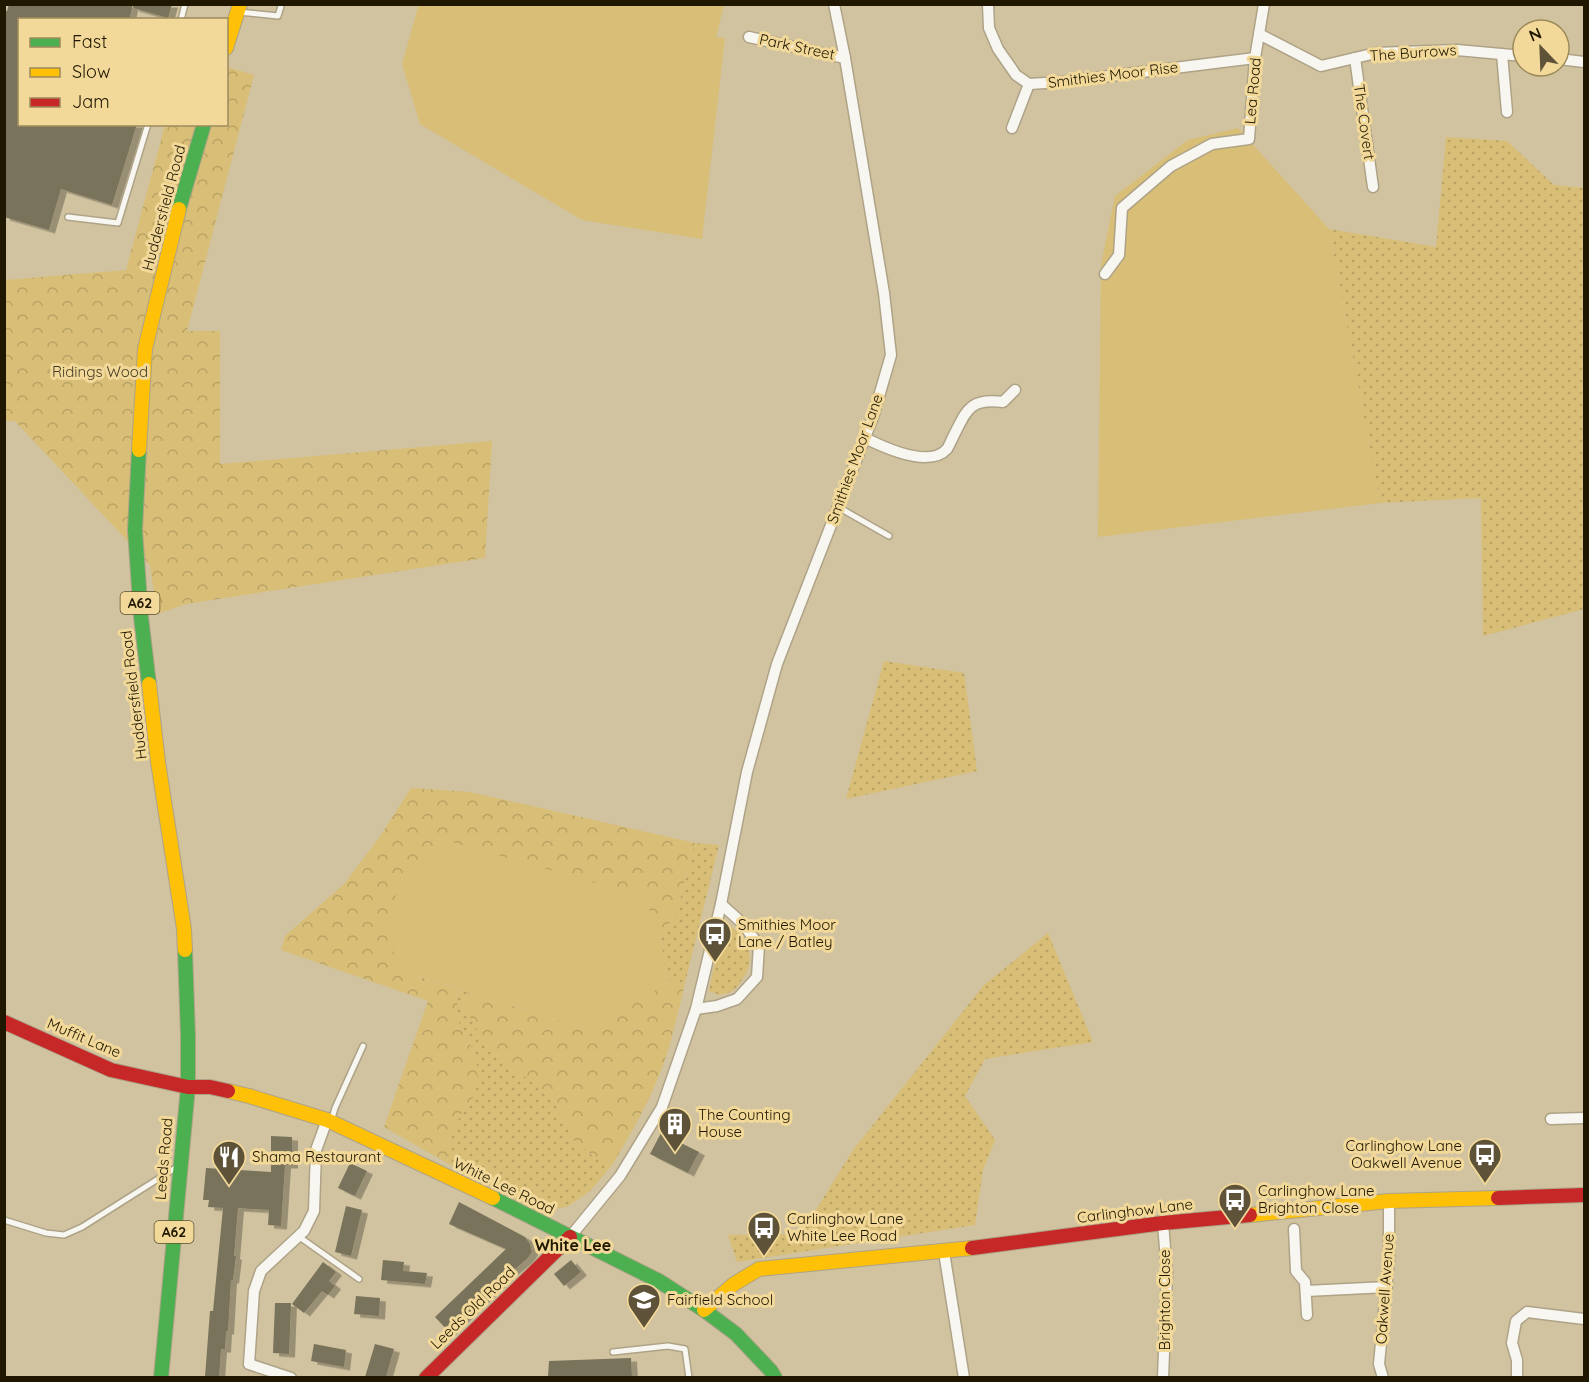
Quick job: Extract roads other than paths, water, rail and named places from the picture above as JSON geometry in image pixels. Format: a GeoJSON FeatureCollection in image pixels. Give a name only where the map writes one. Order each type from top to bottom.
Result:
{"type":"FeatureCollection","features":[{"type":"Feature","properties":{"kind":"main road"},"geometry":{"type":"LineString","coordinates":[[228,42],[239,8]]}},
{"type":"Feature","properties":{"kind":"main road","name":"Huddersfield Road"},"geometry":{"type":"LineString","coordinates":[[188,1088],[184,929],[158,762],[141,617],[135,530],[145,349],[175,222],[203,126]]}},
{"type":"Feature","properties":{"kind":"main road","name":"Muffit Lane"},"geometry":{"type":"LineString","coordinates":[[4,1022],[111,1070],[188,1088]]}},
{"type":"Feature","properties":{"kind":"main road","name":"White Lee Road"},"geometry":{"type":"LineString","coordinates":[[188,1088],[210,1087],[249,1096],[329,1121],[526,1214],[659,1281],[704,1310],[736,1334],[775,1377]]}},
{"type":"Feature","properties":{"kind":"main road","name":"Leeds Road"},"geometry":{"type":"LineString","coordinates":[[161,1377],[188,1088]]}},
{"type":"Feature","properties":{"kind":"main road","name":"Carlinghow Lane"},"geometry":{"type":"LineString","coordinates":[[704,1310],[734,1284],[759,1269],[944,1252],[1163,1223],[1389,1201],[1584,1195]]}},
{"type":"Feature","properties":{"kind":"main road","name":"Leeds Old Road"},"geometry":{"type":"LineString","coordinates":[[426,1377],[570,1237]]}},
{"type":"Feature","properties":{"kind":"street","name":"Smithies Moor Lane"},"geometry":{"type":"LineString","coordinates":[[570,1237],[620,1176],[662,1107],[696,1009],[721,904],[747,772],[777,664],[873,417],[891,355],[884,293],[834,4]]}},
{"type":"Feature","properties":{"kind":"street","name":"Smithies Moor Rise"},"geometry":{"type":"LineString","coordinates":[[988,4],[989,28],[998,49],[1016,75],[1029,84],[1255,58]]}},
{"type":"Feature","properties":{"kind":"street","name":"Lea Road"},"geometry":{"type":"LineString","coordinates":[[1105,274],[1119,255],[1122,208],[1171,166],[1212,144],[1249,139],[1255,58],[1264,4]]}},
{"type":"Feature","properties":{"kind":"street","name":"The Burrows"},"geometry":{"type":"LineString","coordinates":[[1259,34],[1321,66],[1376,53],[1457,50],[1511,55]]}},
{"type":"Feature","properties":{"kind":"street","name":"Park Street"},"geometry":{"type":"LineString","coordinates":[[749,37],[845,58]]}},
{"type":"Feature","properties":{"kind":"street"},"geometry":{"type":"LineString","coordinates":[[1502,54],[1507,112]]}},
{"type":"Feature","properties":{"kind":"street","name":"The Covert"},"geometry":{"type":"LineString","coordinates":[[1355,58],[1373,187]]}},
{"type":"Feature","properties":{"kind":"street"},"geometry":{"type":"LineString","coordinates":[[1012,129],[1029,84]]}},
{"type":"Feature","properties":{"kind":"street"},"geometry":{"type":"LineString","coordinates":[[865,438],[907,456],[935,456],[946,450],[965,412],[978,402],[990,400],[1003,402],[1015,390]]}},
{"type":"Feature","properties":{"kind":"street"},"geometry":{"type":"LineString","coordinates":[[696,1009],[717,1006],[737,999],[758,977],[759,945],[741,922],[721,904]]}},
{"type":"Feature","properties":{"kind":"street"},"geometry":{"type":"LineString","coordinates":[[1551,1119],[1584,1118]]}},
{"type":"Feature","properties":{"kind":"street"},"geometry":{"type":"LineString","coordinates":[[249,1364],[254,1291],[261,1271],[304,1231],[314,1211],[316,1150],[329,1121]]}},
{"type":"Feature","properties":{"kind":"street","name":"Oakwell Avenue"},"geometry":{"type":"LineString","coordinates":[[1383,1377],[1379,1364],[1389,1259],[1389,1201]]}},
{"type":"Feature","properties":{"kind":"street","name":"Brighton Close"},"geometry":{"type":"LineString","coordinates":[[1163,1223],[1167,1273],[1163,1377]]}},
{"type":"Feature","properties":{"kind":"street"},"geometry":{"type":"LineString","coordinates":[[1294,1229],[1296,1271],[1305,1282],[1307,1315]]}},
{"type":"Feature","properties":{"kind":"street"},"geometry":{"type":"LineString","coordinates":[[944,1252],[964,1377]]}},
{"type":"Feature","properties":{"kind":"street"},"geometry":{"type":"LineString","coordinates":[[1306,1291],[1387,1287]]}},
{"type":"Feature","properties":{"kind":"street"},"geometry":{"type":"LineString","coordinates":[[1517,1377],[1517,1360],[1512,1343],[1516,1321],[1527,1312],[1584,1319]]}},
{"type":"Feature","properties":{"kind":"street"},"geometry":{"type":"LineString","coordinates":[[237,1364],[249,1364],[291,1377]]}},
{"type":"Feature","properties":{"kind":"lane"},"geometry":{"type":"LineString","coordinates":[[239,8],[278,16],[281,6]]}},
{"type":"Feature","properties":{"kind":"lane"},"geometry":{"type":"LineString","coordinates":[[68,217],[118,223],[147,126]]}},
{"type":"Feature","properties":{"kind":"lane"},"geometry":{"type":"LineString","coordinates":[[838,507],[889,536]]}},
{"type":"Feature","properties":{"kind":"lane"},"geometry":{"type":"LineString","coordinates":[[329,1121],[363,1046]]}},
{"type":"Feature","properties":{"kind":"lane"},"geometry":{"type":"LineString","coordinates":[[4,1220],[46,1233],[64,1235],[82,1227],[181,1164]]}},
{"type":"Feature","properties":{"kind":"lane"},"geometry":{"type":"LineString","coordinates":[[298,1236],[359,1279]]}},
{"type":"Feature","properties":{"kind":"lane"},"geometry":{"type":"LineString","coordinates":[[613,1352],[669,1346],[685,1349],[689,1377]]}},
{"type":"Feature","properties":{"kind":"place","name":"Smithies Moor Lane / Batley"},"geometry":{"type":"Point","coordinates":[715,963]}},
{"type":"Feature","properties":{"kind":"place","name":"The Counting House"},"geometry":{"type":"Point","coordinates":[675,1153]}},
{"type":"Feature","properties":{"kind":"place","name":"Carlinghow Lane Oakwell Avenue"},"geometry":{"type":"Point","coordinates":[1485,1184]}},
{"type":"Feature","properties":{"kind":"place","name":"Shama Restaurant"},"geometry":{"type":"Point","coordinates":[229,1186]}},
{"type":"Feature","properties":{"kind":"place","name":"Carlinghow Lane Brighton Close"},"geometry":{"type":"Point","coordinates":[1235,1229]}},
{"type":"Feature","properties":{"kind":"place","name":"Carlinghow Lane White Lee Road"},"geometry":{"type":"Point","coordinates":[764,1257]}},
{"type":"Feature","properties":{"kind":"place","name":"Fairfield School"},"geometry":{"type":"Point","coordinates":[644,1329]}},
{"type":"Feature","properties":{"kind":"district","name":"White Lee"},"geometry":{"type":"Point","coordinates":[573,1245]}},
{"type":"Feature","properties":{"kind":"park label","name":"Ridings Wood"},"geometry":{"type":"Point","coordinates":[100,372]}}]}
